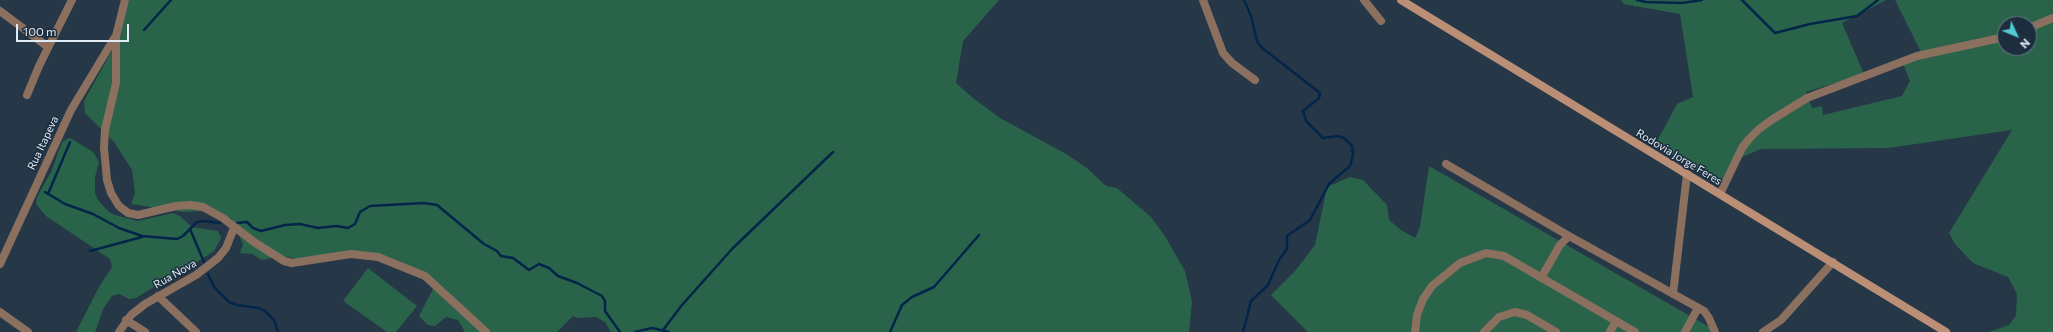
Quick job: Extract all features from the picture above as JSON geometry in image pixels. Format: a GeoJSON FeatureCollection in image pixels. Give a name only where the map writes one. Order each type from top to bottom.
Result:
{"type":"FeatureCollection","features":[{"type":"Feature","properties":{"kind":"main road","name":"Rodovia Jorge Feres"},"geometry":{"type":"LineString","coordinates":[[1401,0],[1946,332]]}},
{"type":"Feature","properties":{"kind":"street"},"geometry":{"type":"LineString","coordinates":[[27,95],[48,47],[72,0]]}},
{"type":"Feature","properties":{"kind":"street"},"geometry":{"type":"LineString","coordinates":[[125,0],[116,36],[116,83],[105,130],[104,148],[107,180],[111,193],[119,206],[128,213],[138,215],[176,206],[191,205],[212,211],[234,228],[284,260],[292,263],[302,263],[351,254],[378,257],[425,276],[486,332]]}},
{"type":"Feature","properties":{"kind":"street"},"geometry":{"type":"LineString","coordinates":[[1203,0],[1223,53],[1232,63],[1255,80]]}},
{"type":"Feature","properties":{"kind":"street"},"geometry":{"type":"LineString","coordinates":[[1364,0],[1380,21]]}},
{"type":"Feature","properties":{"kind":"street"},"geometry":{"type":"LineString","coordinates":[[0,11],[48,47]]}},
{"type":"Feature","properties":{"kind":"street"},"geometry":{"type":"LineString","coordinates":[[2037,25],[2053,18]]}},
{"type":"Feature","properties":{"kind":"street","name":"Rua Itapeva"},"geometry":{"type":"LineString","coordinates":[[0,264],[71,110],[116,36]]}},
{"type":"Feature","properties":{"kind":"street"},"geometry":{"type":"LineString","coordinates":[[1720,194],[1742,148],[1749,139],[1773,119],[1807,98],[1916,56],[1997,39]]}},
{"type":"Feature","properties":{"kind":"street"},"geometry":{"type":"LineString","coordinates":[[1446,164],[1569,236],[1698,308],[1709,318],[1715,332]]}},
{"type":"Feature","properties":{"kind":"street"},"geometry":{"type":"LineString","coordinates":[[1673,294],[1687,174]]}},
{"type":"Feature","properties":{"kind":"street","name":"Rua Nova"},"geometry":{"type":"LineString","coordinates":[[119,332],[126,320],[145,304],[209,266],[226,248],[234,228]]}},
{"type":"Feature","properties":{"kind":"street"},"geometry":{"type":"LineString","coordinates":[[1541,278],[1556,251],[1569,236]]}},
{"type":"Feature","properties":{"kind":"street"},"geometry":{"type":"LineString","coordinates":[[1415,332],[1421,304],[1432,286],[1444,275],[1474,256],[1486,253],[1496,253],[1635,332]]}},
{"type":"Feature","properties":{"kind":"street"},"geometry":{"type":"LineString","coordinates":[[1766,331],[1781,320],[1833,262]]}},
{"type":"Feature","properties":{"kind":"street"},"geometry":{"type":"LineString","coordinates":[[158,296],[196,332]]}},
{"type":"Feature","properties":{"kind":"street"},"geometry":{"type":"LineString","coordinates":[[1685,332],[1698,308]]}},
{"type":"Feature","properties":{"kind":"street"},"geometry":{"type":"LineString","coordinates":[[0,312],[28,332]]}},
{"type":"Feature","properties":{"kind":"street"},"geometry":{"type":"LineString","coordinates":[[1484,332],[1499,317],[1515,312],[1527,315],[1556,332]]}},
{"type":"Feature","properties":{"kind":"street"},"geometry":{"type":"LineString","coordinates":[[126,320],[145,332]]}},
{"type":"Feature","properties":{"kind":"street"},"geometry":{"type":"LineString","coordinates":[[1610,332],[1616,321]]}},
{"type":"Feature","properties":{"kind":"green space"},"geometry":{"type":"Polygon","coordinates":[[[129,0],[999,0],[963,41],[956,83],[1000,118],[1068,155],[1088,169],[1106,186],[1117,188],[1151,217],[1165,236],[1185,271],[1192,301],[1189,332],[611,332],[605,322],[596,317],[578,318],[573,316],[557,332],[465,332],[458,320],[446,317],[435,326],[428,325],[419,316],[436,283],[378,255],[360,251],[334,258],[304,260],[281,256],[262,260],[252,254],[240,253],[243,244],[231,218],[206,211],[183,212],[131,204],[135,193],[132,170],[114,142],[85,113],[84,101],[118,40],[129,0]]]}},
{"type":"Feature","properties":{"kind":"green space"},"geometry":{"type":"Polygon","coordinates":[[[1621,0],[1886,0],[1842,23],[1864,74],[1806,92],[1812,108],[1822,106],[1823,115],[1902,96],[1910,81],[1902,61],[1922,54],[1895,0],[2053,0],[2053,332],[1989,332],[2009,325],[2016,316],[2017,294],[2008,277],[1973,263],[1955,244],[1949,233],[2012,130],[1888,148],[1761,149],[1737,159],[1725,188],[1655,145],[1677,104],[1693,97],[1680,14],[1624,4],[1621,0]]]}},
{"type":"Feature","properties":{"kind":"green space"},"geometry":{"type":"Polygon","coordinates":[[[70,138],[93,152],[99,162],[95,177],[95,193],[98,200],[109,212],[137,221],[173,213],[180,216],[192,227],[218,231],[221,238],[214,251],[181,273],[167,279],[136,298],[129,299],[119,294],[112,296],[103,309],[95,332],[76,332],[99,287],[112,267],[110,259],[46,216],[36,204],[37,197],[52,170],[63,141],[70,138]]]}},
{"type":"Feature","properties":{"kind":"green space"},"geometry":{"type":"Polygon","coordinates":[[[1429,166],[1718,332],[1308,332],[1271,295],[1295,271],[1315,245],[1327,187],[1350,177],[1363,180],[1387,205],[1389,220],[1401,230],[1415,238],[1420,227],[1429,166]]]}},
{"type":"Feature","properties":{"kind":"green space"},"geometry":{"type":"Polygon","coordinates":[[[368,268],[417,306],[396,332],[387,332],[343,301],[368,268]]]}},
{"type":"Feature","properties":{"kind":"waterway"},"geometry":{"type":"LineString","coordinates":[[144,30],[171,0]]}},
{"type":"Feature","properties":{"kind":"waterway"},"geometry":{"type":"LineString","coordinates":[[1243,332],[1251,301],[1268,285],[1279,260],[1287,249],[1287,236],[1310,220],[1329,184],[1350,166],[1353,155],[1352,146],[1344,138],[1338,136],[1323,138],[1306,121],[1303,111],[1319,98],[1320,93],[1261,47],[1257,41],[1251,16],[1244,0]]}},
{"type":"Feature","properties":{"kind":"waterway"},"geometry":{"type":"LineString","coordinates":[[1637,0],[1646,2],[1682,3],[1702,0]]}},
{"type":"Feature","properties":{"kind":"waterway"},"geometry":{"type":"LineString","coordinates":[[1742,0],[1775,33],[1810,24],[1857,16],[1878,0]]}},
{"type":"Feature","properties":{"kind":"waterway"},"geometry":{"type":"LineString","coordinates":[[48,194],[70,142]]}},
{"type":"Feature","properties":{"kind":"waterway"},"geometry":{"type":"LineString","coordinates":[[663,330],[682,305],[732,249],[833,152]]}},
{"type":"Feature","properties":{"kind":"waterway"},"geometry":{"type":"LineString","coordinates":[[45,192],[65,204],[93,214],[119,228],[142,236],[177,239],[183,236],[197,222],[203,221],[220,223]]}},
{"type":"Feature","properties":{"kind":"waterway"},"geometry":{"type":"LineString","coordinates":[[237,223],[247,222],[253,228],[261,231],[285,225],[300,224],[318,228],[336,226],[348,228],[355,224],[360,212],[370,206],[424,203],[437,205],[484,244],[497,251],[501,256],[513,258],[529,270],[539,264],[549,268],[558,276],[577,283],[602,296],[605,301],[605,311],[620,332]]}},
{"type":"Feature","properties":{"kind":"waterway"},"geometry":{"type":"LineString","coordinates":[[190,229],[204,262]]}},
{"type":"Feature","properties":{"kind":"waterway"},"geometry":{"type":"LineString","coordinates":[[890,332],[902,305],[912,297],[934,287],[979,235]]}},
{"type":"Feature","properties":{"kind":"waterway"},"geometry":{"type":"LineString","coordinates":[[90,251],[142,237]]}},
{"type":"Feature","properties":{"kind":"waterway"},"geometry":{"type":"LineString","coordinates":[[208,274],[214,287],[229,302],[237,305],[259,308],[265,311],[274,320],[278,332]]}},
{"type":"Feature","properties":{"kind":"waterway"},"geometry":{"type":"LineString","coordinates":[[635,332],[652,328],[669,332]]}}]}
